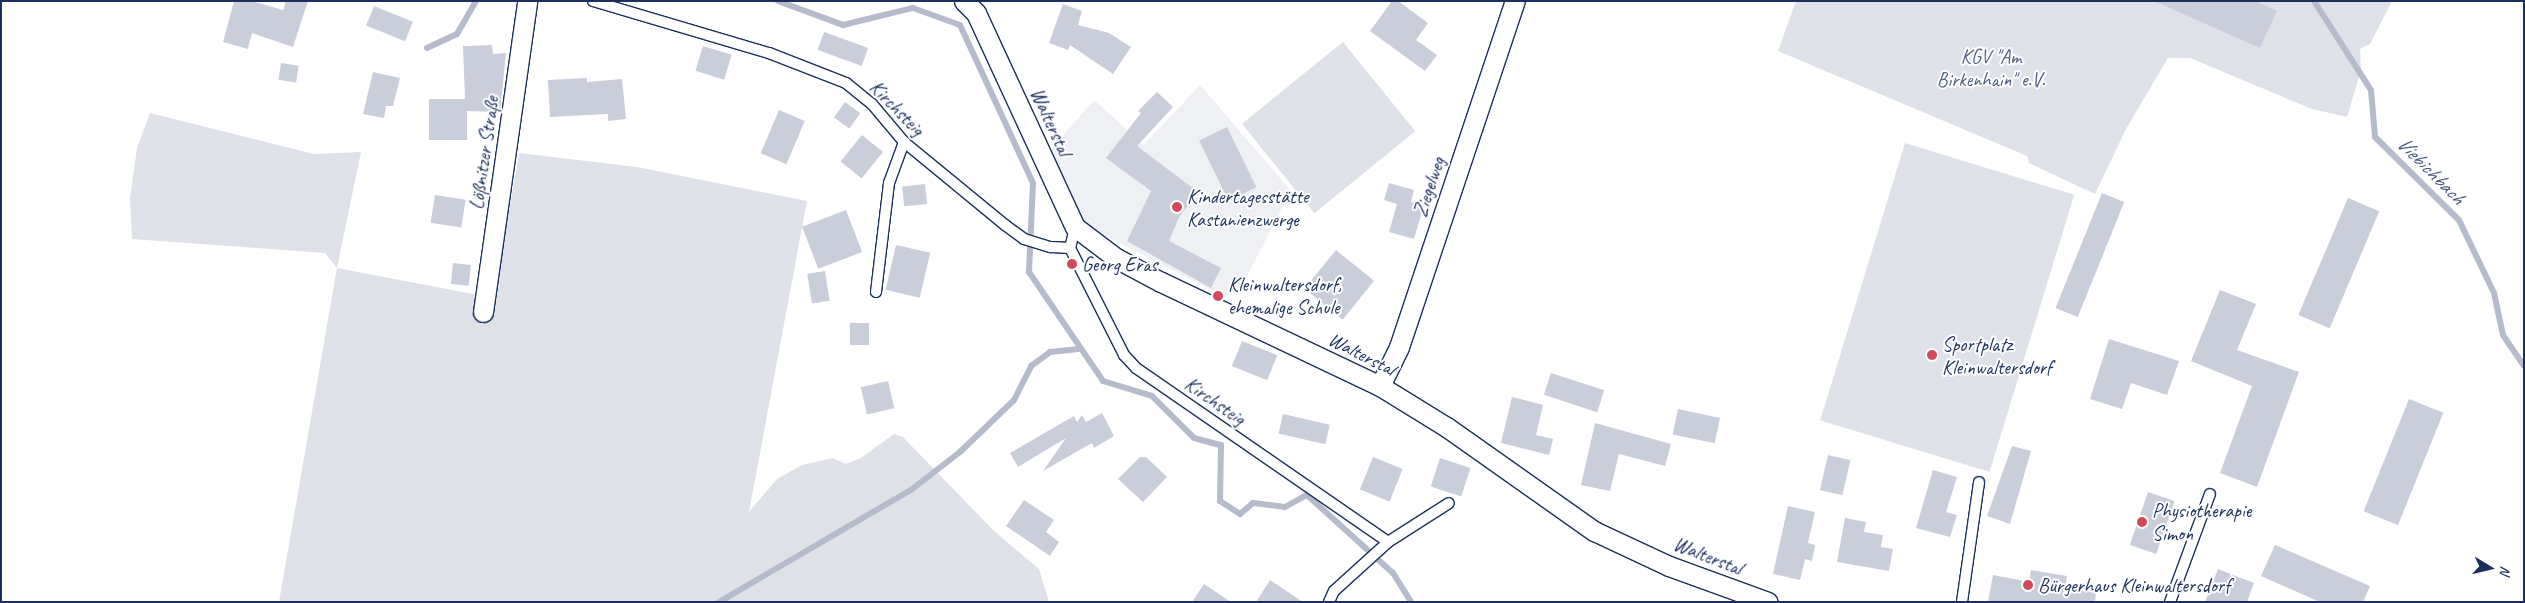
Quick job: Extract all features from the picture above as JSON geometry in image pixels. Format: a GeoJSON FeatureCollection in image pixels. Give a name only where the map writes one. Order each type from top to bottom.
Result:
{"type":"FeatureCollection","features":[{"type":"Feature","properties":{"kind":"street","name":"Lößnitzer Straße"},"geometry":{"type":"LineString","coordinates":[[483,312],[527,1]]}},
{"type":"Feature","properties":{"kind":"street","name":"Walterstal"},"geometry":{"type":"LineString","coordinates":[[964,1],[976,14],[1075,227],[1116,258],[1161,282],[1380,386],[1448,428],[1594,531],[1669,566],[1768,602]]}},
{"type":"Feature","properties":{"kind":"street","name":"Ziegelweg"},"geometry":{"type":"LineString","coordinates":[[1380,386],[1399,347],[1515,1]]}},
{"type":"Feature","properties":{"kind":"lane","name":"Kirchsteig"},"geometry":{"type":"LineString","coordinates":[[593,1],[769,53],[846,83],[872,104],[904,142],[1024,239],[1051,247],[1070,248],[1124,355],[1136,368],[1385,544]]}},
{"type":"Feature","properties":{"kind":"lane"},"geometry":{"type":"LineString","coordinates":[[876,292],[889,183],[904,142]]}},
{"type":"Feature","properties":{"kind":"lane"},"geometry":{"type":"LineString","coordinates":[[1070,248],[1075,227]]}},
{"type":"Feature","properties":{"kind":"lane"},"geometry":{"type":"LineString","coordinates":[[1962,602],[1979,482]]}},
{"type":"Feature","properties":{"kind":"lane"},"geometry":{"type":"LineString","coordinates":[[2170,602],[2210,494]]}},
{"type":"Feature","properties":{"kind":"lane"},"geometry":{"type":"LineString","coordinates":[[1329,602],[1334,591],[1385,544],[1449,503]]}},
{"type":"Feature","properties":{"kind":"shaded area","name":"Kindertagesstätte Kastanienzwerge"},"geometry":{"type":"Polygon","coordinates":[[[1200,85],[1291,191],[1242,286],[1225,297],[1080,223],[1046,155],[1094,100],[1144,145],[1200,85]]]}},
{"type":"Feature","properties":{"kind":"green space","name":"KGV \"Am Birkenhain\" e.V."},"geometry":{"type":"Polygon","coordinates":[[[1796,1],[2392,1],[2370,44],[2360,49],[2361,70],[2347,117],[2312,109],[2190,58],[2168,58],[2126,129],[2095,194],[2029,163],[2027,156],[1778,51],[1796,1]]]}},
{"type":"Feature","properties":{"kind":"green space"},"geometry":{"type":"Polygon","coordinates":[[[1343,42],[1415,131],[1314,213],[1242,124],[1343,42]]]}},
{"type":"Feature","properties":{"kind":"green space"},"geometry":{"type":"Polygon","coordinates":[[[150,113],[314,154],[361,152],[337,268],[325,253],[132,239],[130,198],[137,148],[150,113]]]}},
{"type":"Feature","properties":{"kind":"green space","name":"Sportplatz Kleinwaltersdorf"},"geometry":{"type":"Polygon","coordinates":[[[1905,143],[2074,195],[1989,472],[1820,420],[1905,143]]]}},
{"type":"Feature","properties":{"kind":"green space"},"geometry":{"type":"Polygon","coordinates":[[[519,153],[637,167],[807,201],[749,512],[777,479],[802,465],[833,458],[846,464],[861,458],[894,434],[903,437],[993,530],[1039,569],[1049,602],[279,602],[337,268],[494,298],[519,153]]]}},
{"type":"Feature","properties":{"kind":"building"},"geometry":{"type":"Polygon","coordinates":[[[234,1],[251,1],[283,10],[286,1],[308,1],[293,47],[252,33],[248,49],[223,42],[234,1]]]}},
{"type":"Feature","properties":{"kind":"building"},"geometry":{"type":"Polygon","coordinates":[[[1392,1],[1398,1],[1428,23],[1416,40],[1437,55],[1425,71],[1370,31],[1392,1]]]}},
{"type":"Feature","properties":{"kind":"building"},"geometry":{"type":"Polygon","coordinates":[[[2154,1],[2255,1],[2277,11],[2260,48],[2154,1]]]}},
{"type":"Feature","properties":{"kind":"building"},"geometry":{"type":"Polygon","coordinates":[[[1063,4],[1082,11],[1078,25],[1109,33],[1131,47],[1113,74],[1070,45],[1068,50],[1049,43],[1063,4]]]}},
{"type":"Feature","properties":{"kind":"building"},"geometry":{"type":"Polygon","coordinates":[[[374,6],[413,22],[405,41],[366,25],[374,6]]]}},
{"type":"Feature","properties":{"kind":"building"},"geometry":{"type":"Polygon","coordinates":[[[824,32],[868,48],[862,66],[818,50],[824,32]]]}},
{"type":"Feature","properties":{"kind":"building"},"geometry":{"type":"Polygon","coordinates":[[[492,45],[493,54],[506,53],[500,112],[467,111],[467,140],[429,140],[429,99],[465,99],[463,46],[492,45]]]}},
{"type":"Feature","properties":{"kind":"building"},"geometry":{"type":"Polygon","coordinates":[[[703,46],[732,55],[724,80],[695,71],[703,46]]]}},
{"type":"Feature","properties":{"kind":"building"},"geometry":{"type":"Polygon","coordinates":[[[281,63],[299,66],[296,83],[278,80],[281,63]]]}},
{"type":"Feature","properties":{"kind":"building"},"geometry":{"type":"Polygon","coordinates":[[[373,72],[400,78],[393,106],[386,106],[384,118],[363,114],[373,72]]]}},
{"type":"Feature","properties":{"kind":"building"},"geometry":{"type":"Polygon","coordinates":[[[587,78],[587,82],[622,79],[626,119],[608,121],[608,114],[550,117],[548,80],[587,78]]]}},
{"type":"Feature","properties":{"kind":"building"},"geometry":{"type":"Polygon","coordinates":[[[1157,92],[1173,107],[1137,146],[1198,192],[1179,217],[1169,241],[1221,268],[1211,288],[1127,241],[1151,191],[1106,158],[1141,113],[1138,111],[1157,92]]]}},
{"type":"Feature","properties":{"kind":"building"},"geometry":{"type":"Polygon","coordinates":[[[845,102],[860,113],[849,129],[834,117],[845,102]]]}},
{"type":"Feature","properties":{"kind":"building"},"geometry":{"type":"Polygon","coordinates":[[[779,110],[805,121],[786,164],[761,153],[779,110]]]}},
{"type":"Feature","properties":{"kind":"building"},"geometry":{"type":"Polygon","coordinates":[[[1227,127],[1256,187],[1229,201],[1199,141],[1227,127]]]}},
{"type":"Feature","properties":{"kind":"building"},"geometry":{"type":"Polygon","coordinates":[[[862,135],[883,152],[862,178],[841,161],[862,135]]]}},
{"type":"Feature","properties":{"kind":"building"},"geometry":{"type":"Polygon","coordinates":[[[1389,183],[1414,190],[1411,202],[1424,205],[1414,239],[1389,232],[1397,204],[1384,200],[1389,183]]]}},
{"type":"Feature","properties":{"kind":"building"},"geometry":{"type":"Polygon","coordinates":[[[925,184],[927,204],[904,206],[902,186],[925,184]]]}},
{"type":"Feature","properties":{"kind":"building"},"geometry":{"type":"Polygon","coordinates":[[[2102,193],[2124,202],[2078,317],[2056,308],[2102,193]]]}},
{"type":"Feature","properties":{"kind":"building"},"geometry":{"type":"Polygon","coordinates":[[[435,195],[466,200],[461,228],[431,223],[435,195]]]}},
{"type":"Feature","properties":{"kind":"building"},"geometry":{"type":"Polygon","coordinates":[[[2348,198],[2379,211],[2330,328],[2298,315],[2348,198]]]}},
{"type":"Feature","properties":{"kind":"building"},"geometry":{"type":"Polygon","coordinates":[[[846,210],[862,252],[818,269],[802,227],[846,210]]]}},
{"type":"Feature","properties":{"kind":"building"},"geometry":{"type":"Polygon","coordinates":[[[896,245],[930,253],[920,298],[886,290],[896,245]]]}},
{"type":"Feature","properties":{"kind":"building"},"geometry":{"type":"Polygon","coordinates":[[[1336,250],[1374,281],[1343,320],[1305,289],[1336,250]]]}},
{"type":"Feature","properties":{"kind":"building"},"geometry":{"type":"Polygon","coordinates":[[[453,263],[471,265],[469,286],[451,284],[453,263]]]}},
{"type":"Feature","properties":{"kind":"building"},"geometry":{"type":"Polygon","coordinates":[[[825,271],[830,301],[812,303],[807,274],[825,271]]]}},
{"type":"Feature","properties":{"kind":"building"},"geometry":{"type":"Polygon","coordinates":[[[2220,290],[2256,304],[2237,350],[2299,372],[2257,487],[2220,473],[2252,386],[2191,361],[2220,290]]]}},
{"type":"Feature","properties":{"kind":"building"},"geometry":{"type":"Polygon","coordinates":[[[850,323],[869,323],[869,345],[850,345],[850,323]]]}},
{"type":"Feature","properties":{"kind":"building"},"geometry":{"type":"Polygon","coordinates":[[[2109,339],[2179,361],[2167,395],[2131,383],[2122,409],[2090,399],[2109,339]]]}},
{"type":"Feature","properties":{"kind":"building"},"geometry":{"type":"Polygon","coordinates":[[[1242,341],[1277,355],[1267,380],[1232,366],[1242,341]]]}},
{"type":"Feature","properties":{"kind":"building"},"geometry":{"type":"Polygon","coordinates":[[[1551,373],[1604,390],[1597,412],[1544,395],[1551,373]]]}},
{"type":"Feature","properties":{"kind":"building"},"geometry":{"type":"Polygon","coordinates":[[[888,381],[894,408],[867,415],[861,387],[888,381]]]}},
{"type":"Feature","properties":{"kind":"building"},"geometry":{"type":"Polygon","coordinates":[[[1512,397],[1543,405],[1536,435],[1553,439],[1549,455],[1501,443],[1512,397]]]}},
{"type":"Feature","properties":{"kind":"building"},"geometry":{"type":"Polygon","coordinates":[[[2409,399],[2443,413],[2398,525],[2364,511],[2409,399]]]}},
{"type":"Feature","properties":{"kind":"building"},"geometry":{"type":"Polygon","coordinates":[[[1678,409],[1720,418],[1715,443],[1673,434],[1678,409]]]}},
{"type":"Feature","properties":{"kind":"building"},"geometry":{"type":"Polygon","coordinates":[[[1102,413],[1114,436],[1094,448],[1092,443],[1043,471],[1066,438],[1018,467],[1010,453],[1074,416],[1077,422],[1082,415],[1086,422],[1102,413]]]}},
{"type":"Feature","properties":{"kind":"building"},"geometry":{"type":"Polygon","coordinates":[[[1283,414],[1330,425],[1325,444],[1279,433],[1283,414]]]}},
{"type":"Feature","properties":{"kind":"building"},"geometry":{"type":"Polygon","coordinates":[[[1595,423],[1671,444],[1665,466],[1619,454],[1610,491],[1581,485],[1595,423]]]}},
{"type":"Feature","properties":{"kind":"building"},"geometry":{"type":"Polygon","coordinates":[[[2012,446],[2031,451],[2010,524],[1987,516],[2012,446]]]}},
{"type":"Feature","properties":{"kind":"building"},"geometry":{"type":"Polygon","coordinates":[[[1828,455],[1850,460],[1842,495],[1820,490],[1828,455]]]}},
{"type":"Feature","properties":{"kind":"building"},"geometry":{"type":"Polygon","coordinates":[[[1140,457],[1146,457],[1167,477],[1143,502],[1118,479],[1140,457]]]}},
{"type":"Feature","properties":{"kind":"building"},"geometry":{"type":"Polygon","coordinates":[[[1373,457],[1403,469],[1390,501],[1360,489],[1373,457]]]}},
{"type":"Feature","properties":{"kind":"building"},"geometry":{"type":"Polygon","coordinates":[[[1440,458],[1470,468],[1461,496],[1431,487],[1440,458]]]}},
{"type":"Feature","properties":{"kind":"building"},"geometry":{"type":"Polygon","coordinates":[[[1933,470],[1957,477],[1946,512],[1957,515],[1950,537],[1916,528],[1933,470]]]}},
{"type":"Feature","properties":{"kind":"building"},"geometry":{"type":"Polygon","coordinates":[[[2148,492],[2174,501],[2156,554],[2130,545],[2148,492]]]}},
{"type":"Feature","properties":{"kind":"building"},"geometry":{"type":"Polygon","coordinates":[[[1024,500],[1054,520],[1046,532],[1059,542],[1050,556],[1006,526],[1024,500]]]}},
{"type":"Feature","properties":{"kind":"building"},"geometry":{"type":"Polygon","coordinates":[[[1788,506],[1815,512],[1808,543],[1815,545],[1812,561],[1805,559],[1800,580],[1773,574],[1788,506]]]}},
{"type":"Feature","properties":{"kind":"building"},"geometry":{"type":"Polygon","coordinates":[[[1845,518],[1866,522],[1864,532],[1883,535],[1881,547],[1893,549],[1889,571],[1837,562],[1845,518]]]}},
{"type":"Feature","properties":{"kind":"building"},"geometry":{"type":"Polygon","coordinates":[[[2275,545],[2370,586],[2363,602],[2320,602],[2261,576],[2275,545]]]}},
{"type":"Feature","properties":{"kind":"building"},"geometry":{"type":"Polygon","coordinates":[[[2218,569],[2254,583],[2247,602],[2205,602],[2218,569]]]}},
{"type":"Feature","properties":{"kind":"building","name":"Bürgerhaus Kleinwaltersdorf"},"geometry":{"type":"Polygon","coordinates":[[[2031,570],[2067,576],[2065,588],[2096,593],[2095,602],[1988,602],[1993,575],[2029,582],[2031,570]]]}},
{"type":"Feature","properties":{"kind":"building"},"geometry":{"type":"Polygon","coordinates":[[[1270,580],[1303,602],[1256,602],[1270,580]]]}},
{"type":"Feature","properties":{"kind":"building"},"geometry":{"type":"Polygon","coordinates":[[[1204,584],[1231,602],[1192,602],[1204,584]]]}},
{"type":"Feature","properties":{"kind":"waterway"},"geometry":{"type":"LineString","coordinates":[[427,48],[457,34],[476,1]]}},
{"type":"Feature","properties":{"kind":"waterway"},"geometry":{"type":"LineString","coordinates":[[778,1],[843,25],[913,8],[960,25],[1033,183],[1029,272],[1103,381],[1152,396],[1194,438],[1221,445],[1220,501],[1240,514],[1253,503],[1285,507],[1307,495],[1393,573],[1411,602]]}},
{"type":"Feature","properties":{"kind":"waterway","name":"Viebichbach"},"geometry":{"type":"LineString","coordinates":[[2314,1],[2371,90],[2375,137],[2459,220],[2494,293],[2503,335],[2524,366]]}},
{"type":"Feature","properties":{"kind":"waterway"},"geometry":{"type":"LineString","coordinates":[[719,602],[911,490],[960,452],[1014,400],[1031,366],[1050,352],[1081,349]]}},
{"type":"Feature","properties":{"kind":"place","name":"Kindertagesstätte Kastanienzwerge"},"geometry":{"type":"Point","coordinates":[1177,207]}},
{"type":"Feature","properties":{"kind":"place","name":"Georg Eras"},"geometry":{"type":"Point","coordinates":[1072,264]}},
{"type":"Feature","properties":{"kind":"place","name":"Kleinwaltersdorf, ehemalige Schule"},"geometry":{"type":"Point","coordinates":[1218,296]}},
{"type":"Feature","properties":{"kind":"place","name":"Sportplatz Kleinwaltersdorf"},"geometry":{"type":"Point","coordinates":[1932,355]}},
{"type":"Feature","properties":{"kind":"place","name":"Physiotherapie Simon"},"geometry":{"type":"Point","coordinates":[2142,522]}},
{"type":"Feature","properties":{"kind":"place","name":"Bürgerhaus Kleinwaltersdorf"},"geometry":{"type":"Point","coordinates":[2028,585]}}]}
